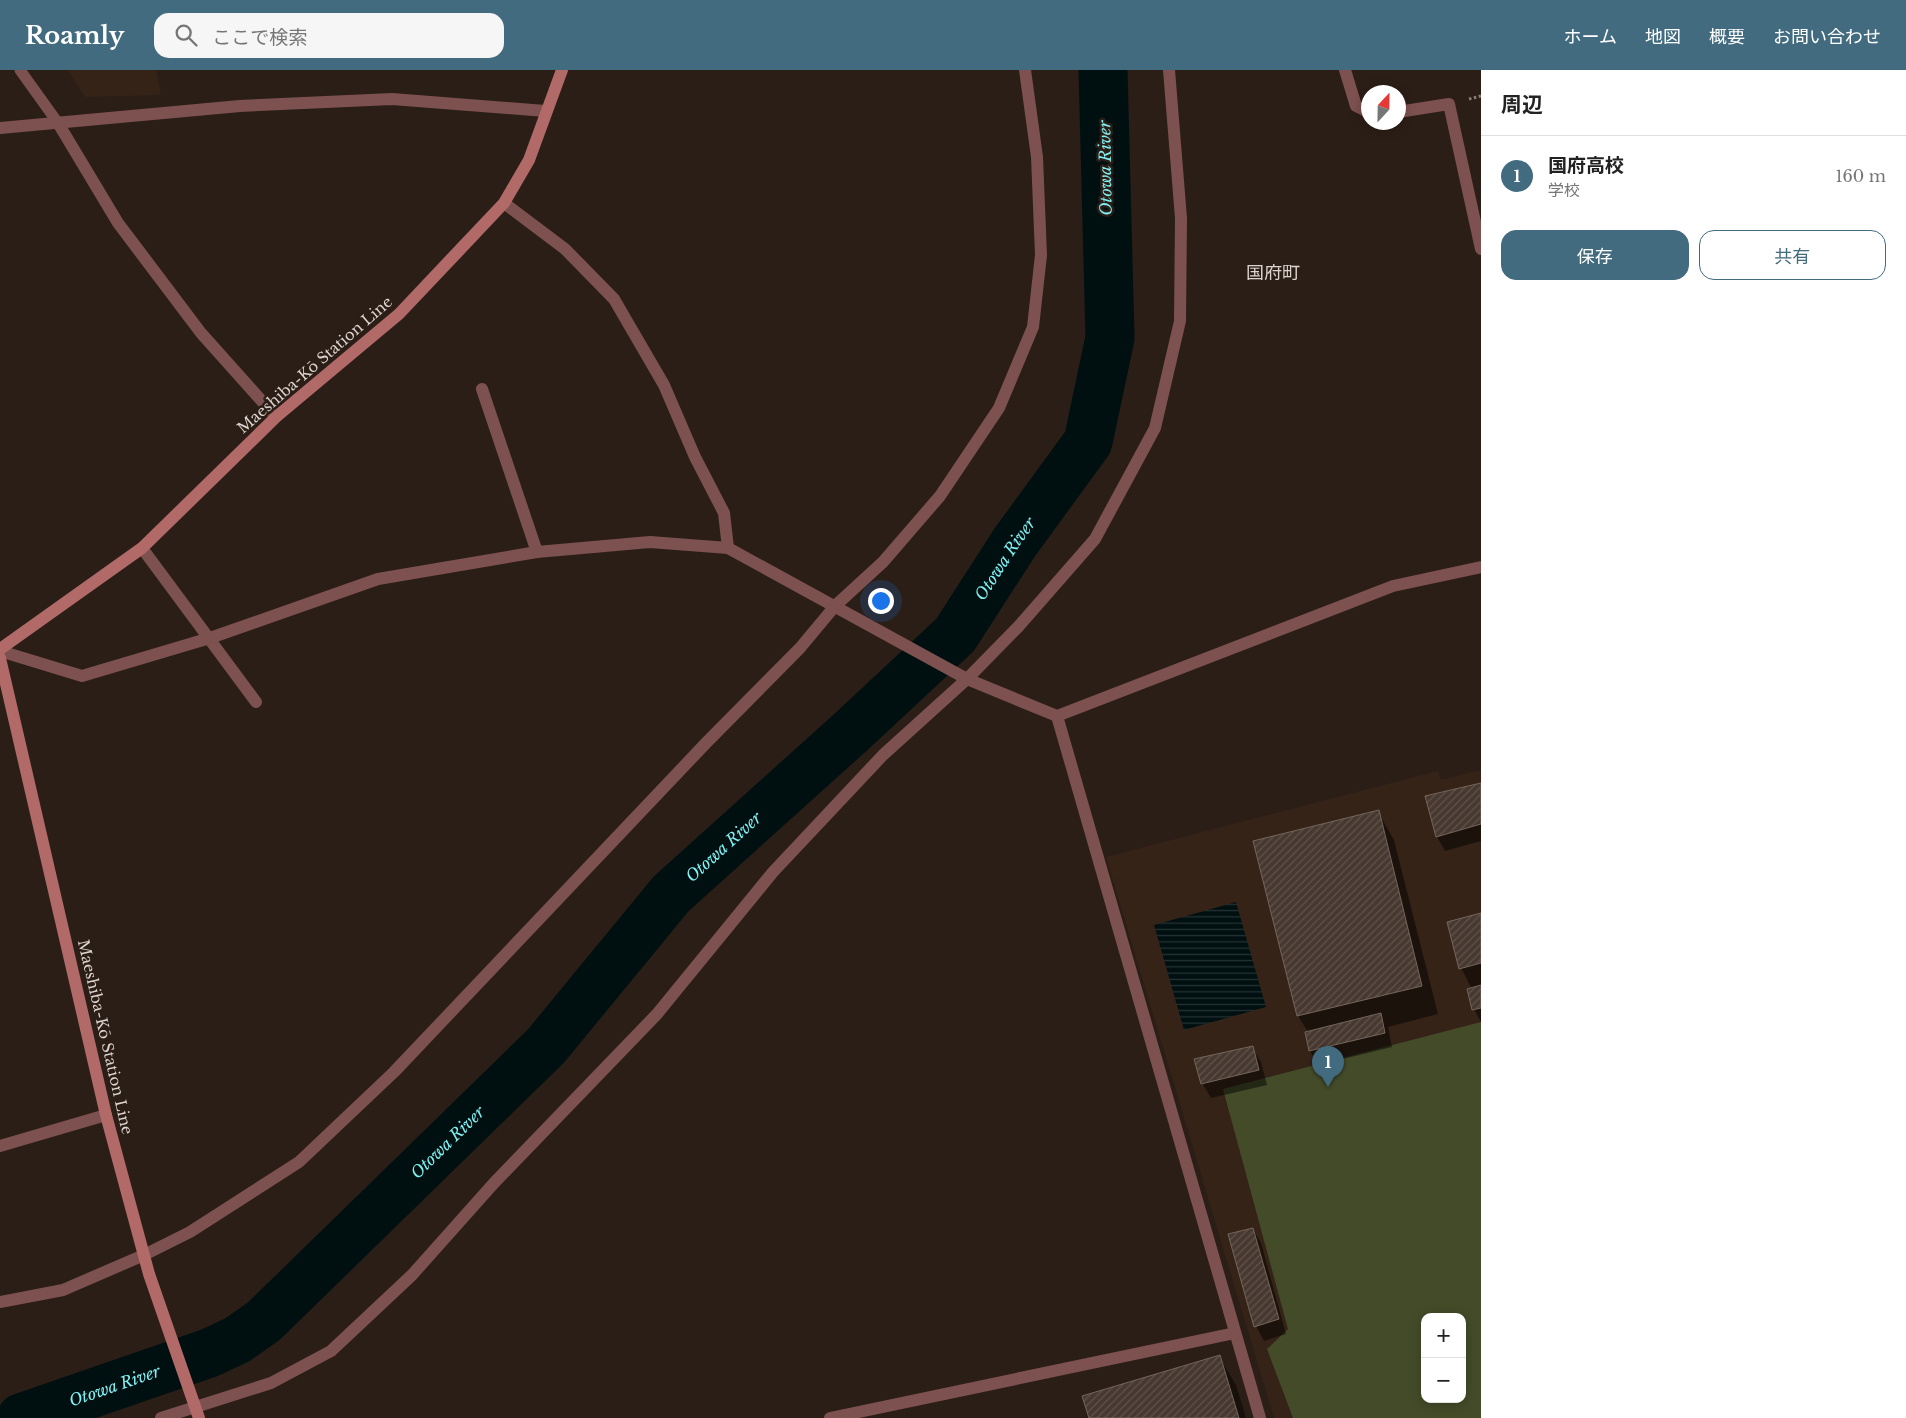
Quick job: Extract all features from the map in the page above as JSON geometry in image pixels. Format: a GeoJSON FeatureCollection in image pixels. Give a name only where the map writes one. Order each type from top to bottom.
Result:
{"type":"FeatureCollection","features":[{"type":"Feature","properties":{"kind":"main road","name":"Maeshiba-Kō Station Line"},"geometry":{"type":"LineString","coordinates":[[0,650],[142,548],[276,417],[399,314],[504,203],[529,160],[545,112],[562,70]]}},
{"type":"Feature","properties":{"kind":"main road","name":"Maeshiba-Kō Station Line"},"geometry":{"type":"LineString","coordinates":[[0,658],[106,1115],[148,1274],[197,1413]]}},
{"type":"Feature","properties":{"kind":"street"},"geometry":{"type":"LineString","coordinates":[[0,1302],[63,1290],[144,1256],[190,1232],[300,1162],[394,1072],[672,778],[800,648],[835,606],[883,562],[940,496],[999,408],[1033,327],[1041,255],[1036,158],[1025,70]]}},
{"type":"Feature","properties":{"kind":"street"},"geometry":{"type":"LineString","coordinates":[[161,1418],[197,1413],[271,1383],[331,1351],[358,1326],[412,1275],[494,1183],[656,1014],[773,872],[876,762],[967,680],[1018,627],[1094,539],[1155,428],[1180,321],[1181,218],[1169,70]]}},
{"type":"Feature","properties":{"kind":"street"},"geometry":{"type":"LineString","coordinates":[[1345,70],[1356,106],[1361,108]]}},
{"type":"Feature","properties":{"kind":"street"},"geometry":{"type":"LineString","coordinates":[[0,128],[240,106],[392,100],[545,112]]}},
{"type":"Feature","properties":{"kind":"street"},"geometry":{"type":"LineString","coordinates":[[1406,111],[1449,104],[1481,250]]}},
{"type":"Feature","properties":{"kind":"street"},"geometry":{"type":"LineString","coordinates":[[58,123],[118,223],[202,333],[276,417]]}},
{"type":"Feature","properties":{"kind":"street"},"geometry":{"type":"LineString","coordinates":[[504,203],[565,249],[614,299],[664,385],[695,457],[724,513],[728,548]]}},
{"type":"Feature","properties":{"kind":"street"},"geometry":{"type":"LineString","coordinates":[[482,389],[537,552]]}},
{"type":"Feature","properties":{"kind":"street"},"geometry":{"type":"LineString","coordinates":[[0,650],[82,676],[210,638],[378,579],[537,552],[650,542],[728,548],[835,606],[846,615],[967,680],[1057,716],[1393,586],[1481,567]]}},
{"type":"Feature","properties":{"kind":"street"},"geometry":{"type":"LineString","coordinates":[[142,548],[256,702]]}},
{"type":"Feature","properties":{"kind":"street"},"geometry":{"type":"LineString","coordinates":[[1057,716],[1260,1418]]}},
{"type":"Feature","properties":{"kind":"street"},"geometry":{"type":"LineString","coordinates":[[0,1146],[106,1115]]}},
{"type":"Feature","properties":{"kind":"street"},"geometry":{"type":"LineString","coordinates":[[830,1418],[1235,1333]]}},
{"type":"Feature","properties":{"kind":"lane"},"geometry":{"type":"LineString","coordinates":[[20,70],[58,123]]}},
{"type":"Feature","properties":{"kind":"shaded area"},"geometry":{"type":"Polygon","coordinates":[[[68,70],[156,70],[161,95],[85,97],[68,70]]]}},
{"type":"Feature","properties":{"kind":"shaded area"},"geometry":{"type":"Polygon","coordinates":[[[1481,770],[1481,1418],[1274,1418],[1106,857],[1438,771],[1441,780],[1481,770]]]}},
{"type":"Feature","properties":{"kind":"shaded area"},"geometry":{"type":"Polygon","coordinates":[[[1236,902],[1266,1007],[1184,1030],[1154,925],[1236,902]]]}},
{"type":"Feature","properties":{"kind":"green space"},"geometry":{"type":"Polygon","coordinates":[[[1481,1022],[1481,1418],[1293,1418],[1267,1349],[1288,1329],[1223,1089],[1481,1022]]]}},
{"type":"Feature","properties":{"kind":"building"},"geometry":{"type":"Polygon","coordinates":[[[1481,783],[1481,824],[1436,837],[1425,796],[1481,783]]]}},
{"type":"Feature","properties":{"kind":"building"},"geometry":{"type":"Polygon","coordinates":[[[1379,810],[1422,986],[1297,1016],[1253,841],[1379,810]]]}},
{"type":"Feature","properties":{"kind":"building"},"geometry":{"type":"Polygon","coordinates":[[[1481,913],[1481,963],[1459,969],[1447,922],[1481,913]]]}},
{"type":"Feature","properties":{"kind":"building"},"geometry":{"type":"Polygon","coordinates":[[[1481,985],[1481,1008],[1472,1010],[1467,989],[1481,985]]]}},
{"type":"Feature","properties":{"kind":"building"},"geometry":{"type":"Polygon","coordinates":[[[1381,1013],[1385,1033],[1309,1051],[1305,1032],[1381,1013]]]}},
{"type":"Feature","properties":{"kind":"building"},"geometry":{"type":"Polygon","coordinates":[[[1253,1046],[1259,1070],[1201,1084],[1194,1059],[1253,1046]]]}},
{"type":"Feature","properties":{"kind":"building"},"geometry":{"type":"Polygon","coordinates":[[[1253,1228],[1279,1319],[1254,1327],[1228,1234],[1253,1228]]]}},
{"type":"Feature","properties":{"kind":"building"},"geometry":{"type":"Polygon","coordinates":[[[1220,1355],[1239,1418],[1089,1418],[1082,1396],[1220,1355]]]}},
{"type":"Feature","properties":{"kind":"waterway","name":"Otowa River"},"geometry":{"type":"LineString","coordinates":[[21,1418],[209,1353],[237,1340],[264,1321],[546,1046],[671,894],[852,731],[955,635],[1015,542],[1088,442],[1110,338],[1103,70]]}},
{"type":"Feature","properties":{"kind":"place","name":"国府高校"},"geometry":{"type":"Point","coordinates":[1328,1087]}},
{"type":"Feature","properties":{"kind":"district","name":"国府町"},"geometry":{"type":"Point","coordinates":[1273,273]}}]}
